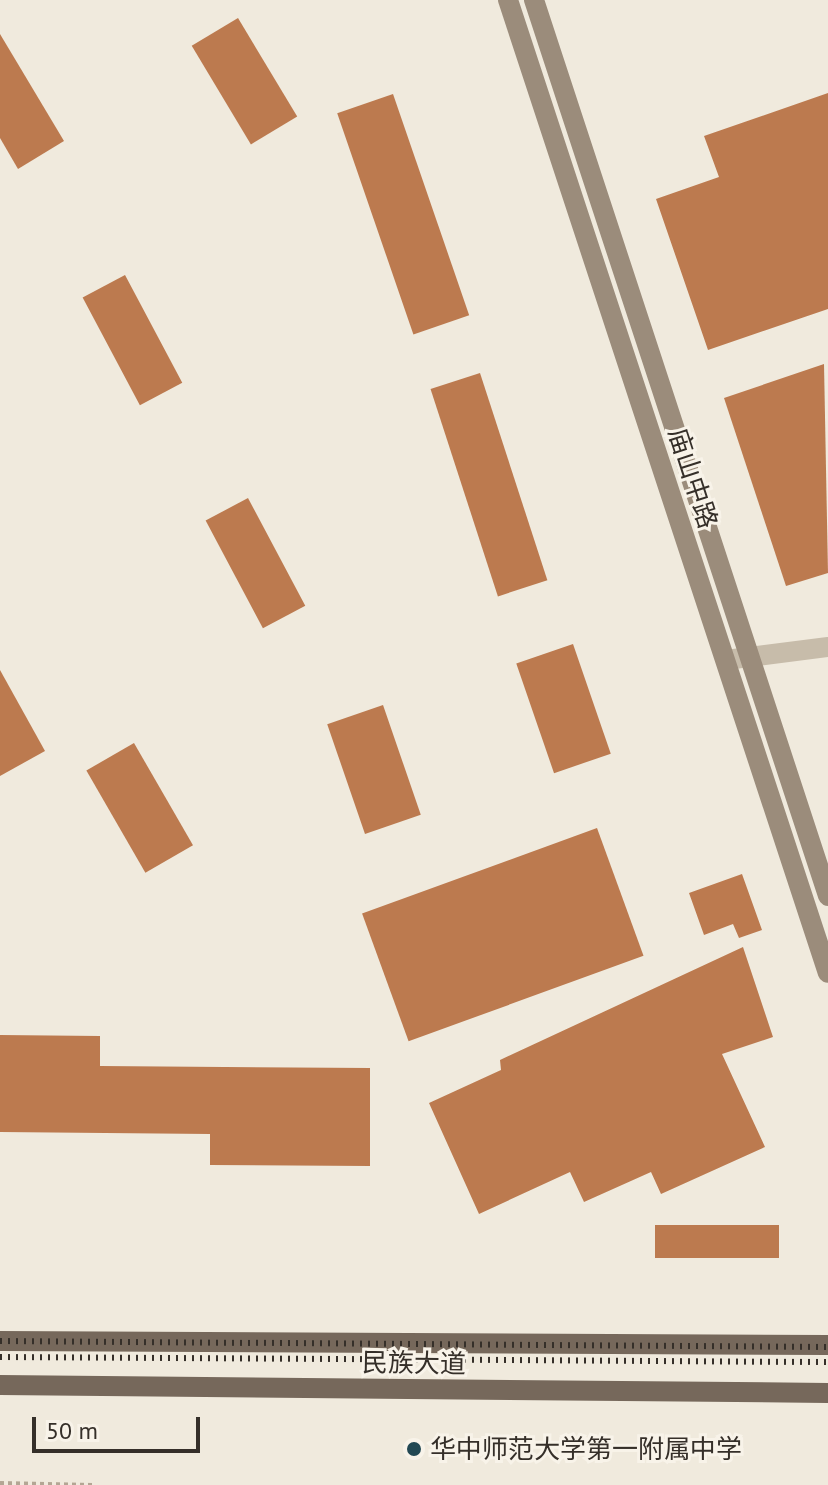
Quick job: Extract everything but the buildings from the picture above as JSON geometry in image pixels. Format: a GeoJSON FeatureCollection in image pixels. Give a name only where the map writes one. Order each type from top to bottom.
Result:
{"type":"FeatureCollection","features":[{"type":"Feature","properties":{"kind":"main road","name":"民族大道"},"geometry":{"type":"LineString","coordinates":[[0,1341],[828,1345]]}},
{"type":"Feature","properties":{"kind":"main road","name":"民族大道"},"geometry":{"type":"LineString","coordinates":[[0,1385],[828,1393]]}},
{"type":"Feature","properties":{"kind":"street","name":"庙山中路"},"geometry":{"type":"LineString","coordinates":[[508,0],[828,973]]}},
{"type":"Feature","properties":{"kind":"street","name":"庙山中路"},"geometry":{"type":"LineString","coordinates":[[534,0],[828,896]]}},
{"type":"Feature","properties":{"kind":"street"},"geometry":{"type":"LineString","coordinates":[[726,660],[749,653],[828,647]]}},
{"type":"Feature","properties":{"kind":"path"},"geometry":{"type":"LineString","coordinates":[[0,1483],[93,1485]]}},
{"type":"Feature","properties":{"kind":"railway"},"geometry":{"type":"LineString","coordinates":[[0,1341],[828,1347]]}},
{"type":"Feature","properties":{"kind":"railway"},"geometry":{"type":"LineString","coordinates":[[0,1357],[828,1362]]}},
{"type":"Feature","properties":{"kind":"place","name":"华中师范大学第一附属中学"},"geometry":{"type":"Point","coordinates":[414,1449]}}]}
